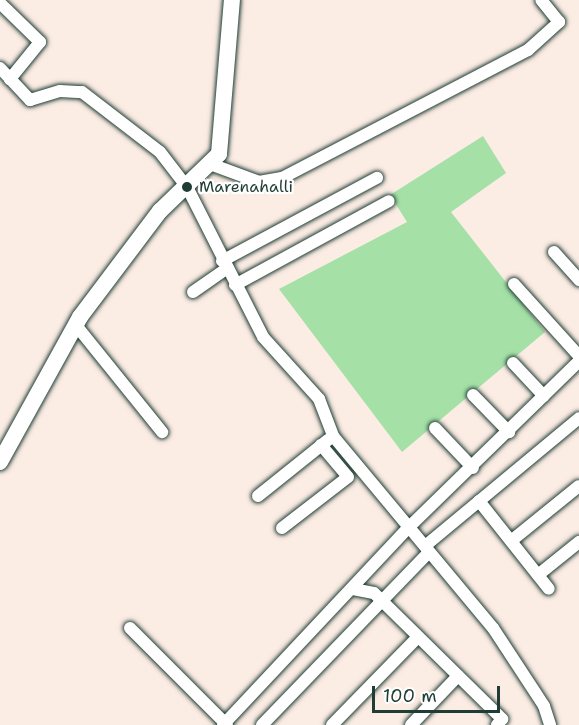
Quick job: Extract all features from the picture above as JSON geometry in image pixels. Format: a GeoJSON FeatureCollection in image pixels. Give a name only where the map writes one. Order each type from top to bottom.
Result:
{"type":"FeatureCollection","features":[{"type":"Feature","properties":{"kind":"main road"},"geometry":{"type":"LineString","coordinates":[[0,462],[75,324],[160,212],[213,165],[223,137],[232,0]]}},
{"type":"Feature","properties":{"kind":"street"},"geometry":{"type":"LineString","coordinates":[[213,165],[270,182],[333,152],[474,81],[549,35],[559,20],[541,0]]}},
{"type":"Feature","properties":{"kind":"street"},"geometry":{"type":"LineString","coordinates":[[0,3],[40,42],[10,79]]}},
{"type":"Feature","properties":{"kind":"street"},"geometry":{"type":"LineString","coordinates":[[0,68],[30,100],[60,91],[82,92],[160,153],[187,187],[224,265],[263,337],[319,399],[333,436],[493,628],[544,705],[550,725]]}},
{"type":"Feature","properties":{"kind":"street"},"geometry":{"type":"LineString","coordinates":[[192,292],[224,265],[377,177]]}},
{"type":"Feature","properties":{"kind":"street"},"geometry":{"type":"LineString","coordinates":[[235,285],[389,201]]}},
{"type":"Feature","properties":{"kind":"street"},"geometry":{"type":"LineString","coordinates":[[554,252],[579,280]]}},
{"type":"Feature","properties":{"kind":"street"},"geometry":{"type":"LineString","coordinates":[[514,284],[579,356]]}},
{"type":"Feature","properties":{"kind":"street"},"geometry":{"type":"LineString","coordinates":[[75,324],[162,432]]}},
{"type":"Feature","properties":{"kind":"street"},"geometry":{"type":"LineString","coordinates":[[130,628],[225,724],[408,528],[473,468],[579,361]]}},
{"type":"Feature","properties":{"kind":"street"},"geometry":{"type":"LineString","coordinates":[[513,363],[544,396]]}},
{"type":"Feature","properties":{"kind":"street"},"geometry":{"type":"LineString","coordinates":[[473,395],[509,432]]}},
{"type":"Feature","properties":{"kind":"street"},"geometry":{"type":"LineString","coordinates":[[262,725],[427,549],[479,501],[579,418]]}},
{"type":"Feature","properties":{"kind":"street"},"geometry":{"type":"LineString","coordinates":[[435,428],[473,468]]}},
{"type":"Feature","properties":{"kind":"street"},"geometry":{"type":"LineString","coordinates":[[258,496],[333,436]]}},
{"type":"Feature","properties":{"kind":"street"},"geometry":{"type":"LineString","coordinates":[[282,528],[348,477],[321,445]]}},
{"type":"Feature","properties":{"kind":"street"},"geometry":{"type":"LineString","coordinates":[[511,541],[579,486]]}},
{"type":"Feature","properties":{"kind":"street"},"geometry":{"type":"LineString","coordinates":[[479,501],[549,589]]}},
{"type":"Feature","properties":{"kind":"street"},"geometry":{"type":"LineString","coordinates":[[538,575],[579,542]]}},
{"type":"Feature","properties":{"kind":"street"},"geometry":{"type":"LineString","coordinates":[[353,589],[381,600],[502,720],[496,725]]}},
{"type":"Feature","properties":{"kind":"street"},"geometry":{"type":"LineString","coordinates":[[332,725],[418,637]]}},
{"type":"Feature","properties":{"kind":"street"},"geometry":{"type":"LineString","coordinates":[[411,725],[458,676]]}},
{"type":"Feature","properties":{"kind":"green space"},"geometry":{"type":"Polygon","coordinates":[[[483,136],[506,173],[451,212],[545,332],[402,452],[279,289],[407,222],[390,195],[483,136]]]}},
{"type":"Feature","properties":{"kind":"place","name":"Marenahalli"},"geometry":{"type":"Point","coordinates":[187,187]}}]}
